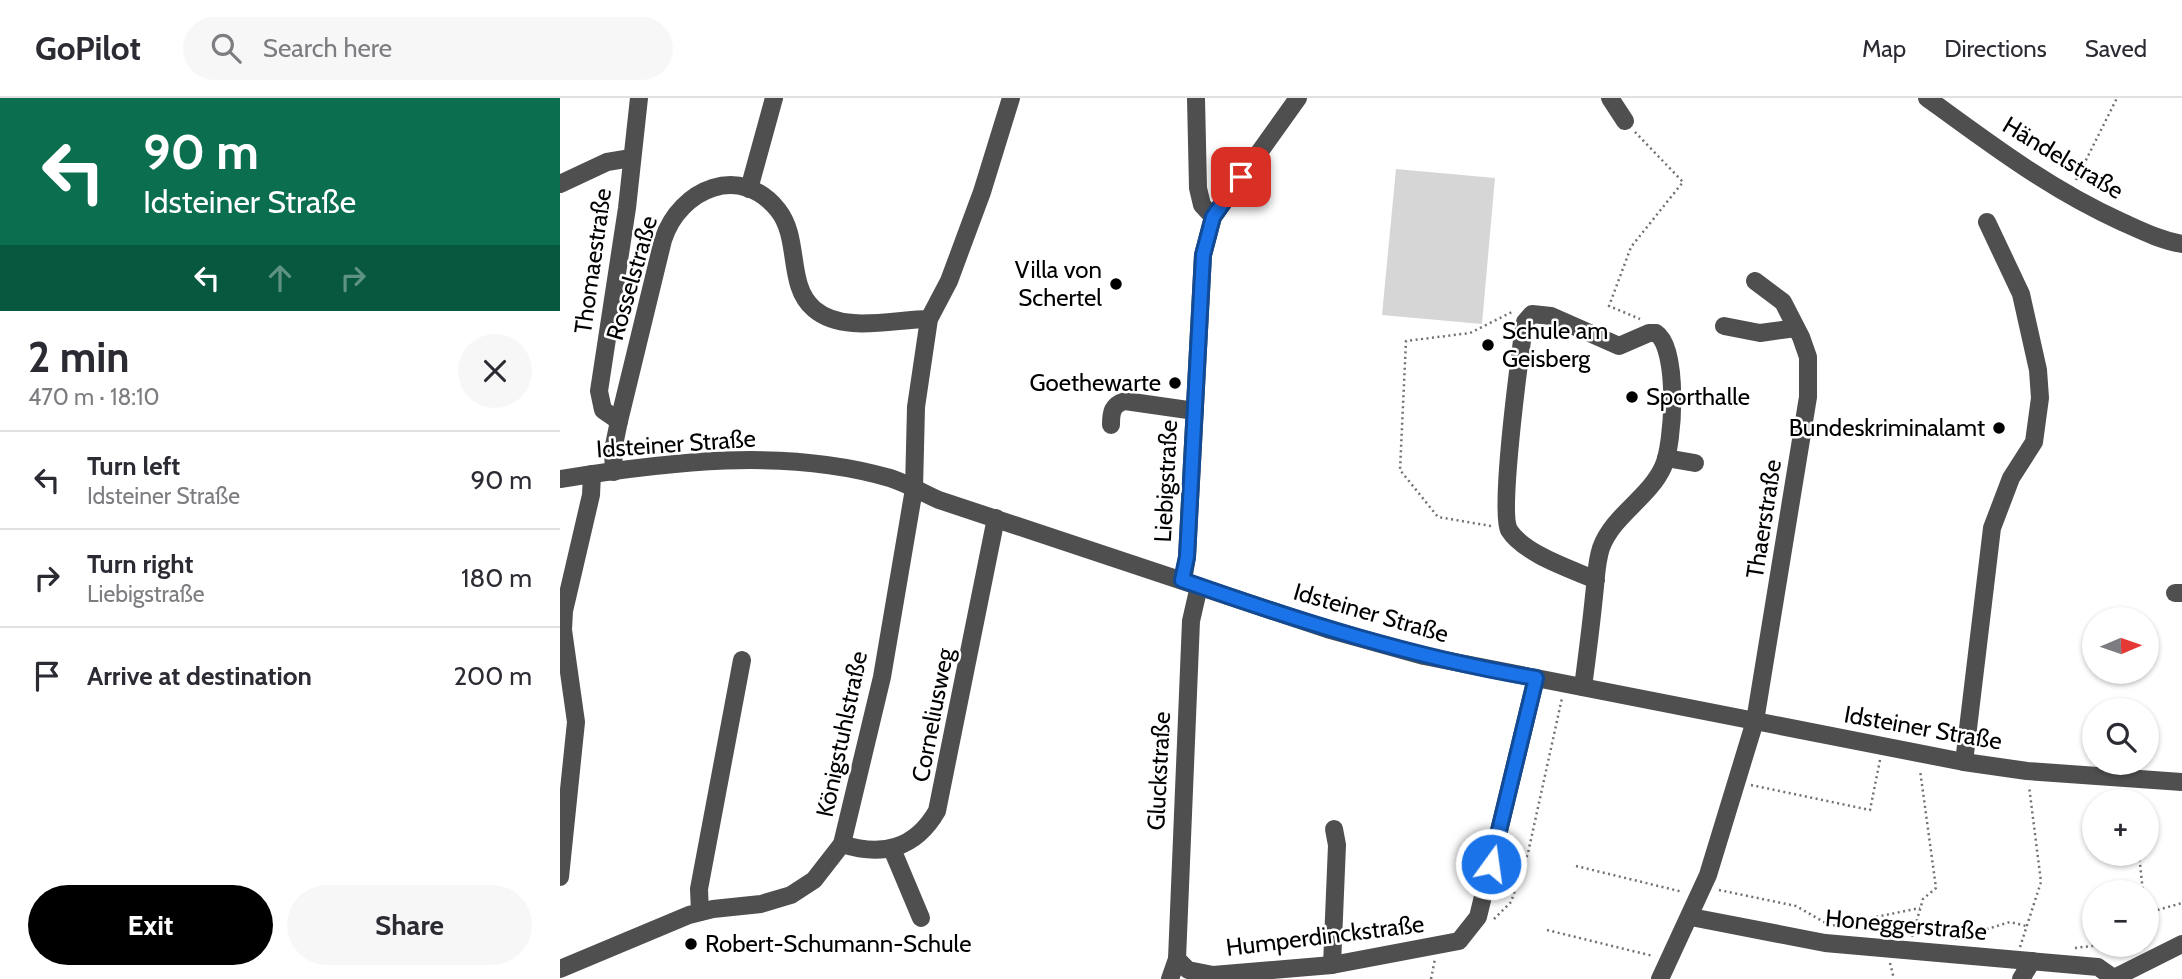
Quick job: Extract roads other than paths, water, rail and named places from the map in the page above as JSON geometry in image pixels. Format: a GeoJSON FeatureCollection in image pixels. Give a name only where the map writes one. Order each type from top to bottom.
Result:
{"type":"FeatureCollection","features":[{"type":"Feature","properties":{"kind":"street","name":"Thomaestraße"},"geometry":{"type":"LineString","coordinates":[[619,421],[603,410],[598,391],[627,208],[639,98]]}},
{"type":"Feature","properties":{"kind":"street"},"geometry":{"type":"LineString","coordinates":[[774,98],[748,189],[765,198],[778,211],[788,227],[803,297],[813,309],[826,317],[858,322],[929,318],[949,281],[1011,98]]}},
{"type":"Feature","properties":{"kind":"street"},"geometry":{"type":"LineString","coordinates":[[1196,98],[1198,188],[1202,205],[1213,217]]}},
{"type":"Feature","properties":{"kind":"street","name":"Liebigstraße"},"geometry":{"type":"LineString","coordinates":[[1191,583],[1187,557],[1203,255],[1213,217],[1298,98]]}},
{"type":"Feature","properties":{"kind":"street"},"geometry":{"type":"LineString","coordinates":[[1610,98],[1625,121]]}},
{"type":"Feature","properties":{"kind":"street","name":"Händelstraße"},"geometry":{"type":"LineString","coordinates":[[1927,98],[2018,164],[2068,195],[2157,238],[2182,244]]}},
{"type":"Feature","properties":{"kind":"street"},"geometry":{"type":"LineString","coordinates":[[560,184],[607,162],[631,158]]}},
{"type":"Feature","properties":{"kind":"street","name":"Rosselstraße"},"geometry":{"type":"LineString","coordinates":[[614,472],[613,450],[619,421],[669,222],[680,207],[694,195],[721,187],[748,189]]}},
{"type":"Feature","properties":{"kind":"street"},"geometry":{"type":"LineString","coordinates":[[1964,762],[1992,528],[2011,478],[2034,442],[2040,398],[2038,370],[2021,294],[1986,222]]}},
{"type":"Feature","properties":{"kind":"street","name":"Thaerstraße"},"geometry":{"type":"LineString","coordinates":[[1660,979],[1701,891],[1738,782],[1755,721],[1808,397],[1808,357],[1796,328],[1783,302],[1755,281]]}},
{"type":"Feature","properties":{"kind":"street"},"geometry":{"type":"LineString","coordinates":[[1574,685],[1596,580],[1599,555],[1607,535],[1654,481],[1666,458],[1672,367],[1662,337],[1648,332],[1619,346],[1551,316],[1532,314],[1525,322],[1517,380],[1506,511],[1508,528],[1541,556],[1596,580]]}},
{"type":"Feature","properties":{"kind":"street","name":"Königstuhlstraße"},"geometry":{"type":"LineString","coordinates":[[560,969],[700,912],[761,904],[791,895],[814,880],[842,844],[882,677],[914,489],[916,407],[929,318]]}},
{"type":"Feature","properties":{"kind":"street"},"geometry":{"type":"LineString","coordinates":[[1724,326],[1760,333],[1796,328]]}},
{"type":"Feature","properties":{"kind":"street"},"geometry":{"type":"LineString","coordinates":[[1111,425],[1111,411],[1117,403],[1125,401],[1195,411]]}},
{"type":"Feature","properties":{"kind":"street"},"geometry":{"type":"LineString","coordinates":[[1666,458],[1695,463]]}},
{"type":"Feature","properties":{"kind":"street","name":"Idsteiner Straße"},"geometry":{"type":"LineString","coordinates":[[560,479],[680,463],[763,461],[865,472],[1191,583],[1387,646],[1964,762],[2027,771],[2182,782]]}},
{"type":"Feature","properties":{"kind":"street"},"geometry":{"type":"LineString","coordinates":[[560,877],[576,722],[564,611],[591,495],[592,474]]}},
{"type":"Feature","properties":{"kind":"street","name":"Corneliusweg"},"geometry":{"type":"LineString","coordinates":[[892,849],[919,836],[931,821],[942,798],[996,518]]}},
{"type":"Feature","properties":{"kind":"street","name":"Gluckstraße"},"geometry":{"type":"LineString","coordinates":[[1170,979],[1177,958],[1191,583]]}},
{"type":"Feature","properties":{"kind":"street"},"geometry":{"type":"LineString","coordinates":[[700,912],[699,889],[742,660]]}},
{"type":"Feature","properties":{"kind":"street","name":"Humperdinckstraße"},"geometry":{"type":"LineString","coordinates":[[1177,958],[1188,971],[1213,975],[1332,965],[1459,941],[1478,916],[1536,678]]}},
{"type":"Feature","properties":{"kind":"street"},"geometry":{"type":"LineString","coordinates":[[1332,965],[1337,845],[1334,830]]}},
{"type":"Feature","properties":{"kind":"street"},"geometry":{"type":"LineString","coordinates":[[842,844],[873,852],[892,849],[921,918]]}},
{"type":"Feature","properties":{"kind":"street","name":"Honeggerstraße"},"geometry":{"type":"LineString","coordinates":[[1691,917],[1825,943],[2098,967],[2115,978]]}},
{"type":"Feature","properties":{"kind":"street"},"geometry":{"type":"LineString","coordinates":[[2115,978],[2182,944]]}},
{"type":"Feature","properties":{"kind":"street"},"geometry":{"type":"LineString","coordinates":[[2021,979],[2024,961]]}},
{"type":"Feature","properties":{"kind":"place","name":"Villa von Schertel"},"geometry":{"type":"Point","coordinates":[1116,284]}},
{"type":"Feature","properties":{"kind":"place","name":"Schule am Geisberg"},"geometry":{"type":"Point","coordinates":[1488,345]}},
{"type":"Feature","properties":{"kind":"place","name":"Goethewarte"},"geometry":{"type":"Point","coordinates":[1175,383]}},
{"type":"Feature","properties":{"kind":"place","name":"Sporthalle"},"geometry":{"type":"Point","coordinates":[1632,397]}},
{"type":"Feature","properties":{"kind":"place","name":"Bundeskriminalamt"},"geometry":{"type":"Point","coordinates":[1999,428]}},
{"type":"Feature","properties":{"kind":"place","name":"Robert-Schumann-Schule"},"geometry":{"type":"Point","coordinates":[691,944]}}]}
